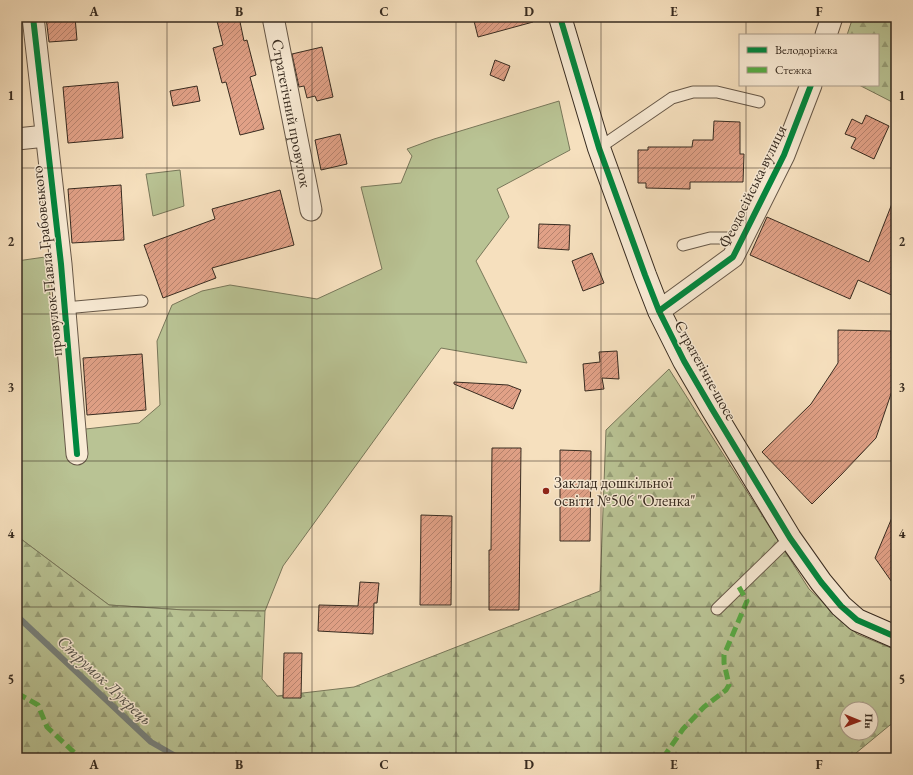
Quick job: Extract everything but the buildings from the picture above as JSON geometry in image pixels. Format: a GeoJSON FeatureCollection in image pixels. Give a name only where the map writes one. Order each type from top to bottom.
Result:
{"type":"FeatureCollection","features":[{"type":"Feature","properties":{"kind":"street","name":"провулок Павла Грабовського"},"geometry":{"type":"LineString","coordinates":[[33,17],[65,308],[77,454]]}},
{"type":"Feature","properties":{"kind":"street","name":"Стратегічний провулок"},"geometry":{"type":"LineString","coordinates":[[273,17],[311,210]]}},
{"type":"Feature","properties":{"kind":"street","name":"Стратегічне шосе"},"geometry":{"type":"LineString","coordinates":[[560,17],[600,148],[645,276],[659,311],[684,361],[790,538],[821,582],[841,606],[857,620],[896,637]]}},
{"type":"Feature","properties":{"kind":"street"},"geometry":{"type":"LineString","coordinates":[[826,34],[832,17]]}},
{"type":"Feature","properties":{"kind":"street","name":"Феодосійська вулиця"},"geometry":{"type":"LineString","coordinates":[[659,311],[734,257],[784,155],[811,86]]}},
{"type":"Feature","properties":{"kind":"street"},"geometry":{"type":"LineString","coordinates":[[17,139],[46,136]]}},
{"type":"Feature","properties":{"kind":"lane"},"geometry":{"type":"LineString","coordinates":[[600,148],[672,98],[693,92],[717,92],[759,102]]}},
{"type":"Feature","properties":{"kind":"lane"},"geometry":{"type":"LineString","coordinates":[[683,245],[710,238],[742,238]]}},
{"type":"Feature","properties":{"kind":"lane"},"geometry":{"type":"LineString","coordinates":[[65,308],[142,301]]}},
{"type":"Feature","properties":{"kind":"lane"},"geometry":{"type":"LineString","coordinates":[[717,609],[790,538]]}},
{"type":"Feature","properties":{"kind":"green space"},"geometry":{"type":"Polygon","coordinates":[[[853,17],[896,17],[896,104],[861,86],[879,86],[879,34],[847,34],[853,17]]]}},
{"type":"Feature","properties":{"kind":"green space"},"geometry":{"type":"Polygon","coordinates":[[[559,101],[570,150],[497,189],[509,217],[476,261],[527,363],[441,348],[283,566],[265,611],[184,610],[109,605],[17,536],[17,261],[45,257],[68,431],[139,423],[160,405],[157,341],[172,305],[202,291],[230,285],[317,299],[382,269],[361,187],[401,183],[412,156],[407,149],[434,139],[559,101]]]}},
{"type":"Feature","properties":{"kind":"green space"},"geometry":{"type":"Polygon","coordinates":[[[180,170],[184,206],[153,216],[146,174],[180,170]]]}},
{"type":"Feature","properties":{"kind":"green space"},"geometry":{"type":"Polygon","coordinates":[[[669,369],[809,589],[857,634],[896,650],[896,724],[890,725],[879,734],[879,701],[839,701],[839,741],[871,741],[850,758],[17,758],[17,536],[109,605],[184,610],[265,611],[262,679],[277,696],[354,687],[600,591],[606,430],[669,369]]]}},
{"type":"Feature","properties":{"kind":"waterway","name":"Струмок Лукрець"},"geometry":{"type":"LineString","coordinates":[[17,616],[151,742],[179,758]]}},
{"type":"Feature","properties":{"kind":"marked path"},"geometry":{"type":"LineString","coordinates":[[663,758],[683,729],[704,707],[726,690],[729,685],[724,663],[724,655],[747,601],[739,587]]}},
{"type":"Feature","properties":{"kind":"marked path"},"geometry":{"type":"LineString","coordinates":[[17,693],[38,705],[47,727],[80,758]]}},
{"type":"Feature","properties":{"kind":"cycle path"},"geometry":{"type":"LineString","coordinates":[[33,17],[61,264],[77,454]]}},
{"type":"Feature","properties":{"kind":"cycle path"},"geometry":{"type":"LineString","coordinates":[[560,17],[599,148],[659,311],[684,361],[790,538],[821,582],[841,606],[857,620],[896,637]]}},
{"type":"Feature","properties":{"kind":"cycle path"},"geometry":{"type":"LineString","coordinates":[[659,311],[733,257],[784,155],[811,86]]}},
{"type":"Feature","properties":{"kind":"place","name":"Заклад дошкільної освіти №506 \"Оленка\""},"geometry":{"type":"Point","coordinates":[546,491]}}]}
